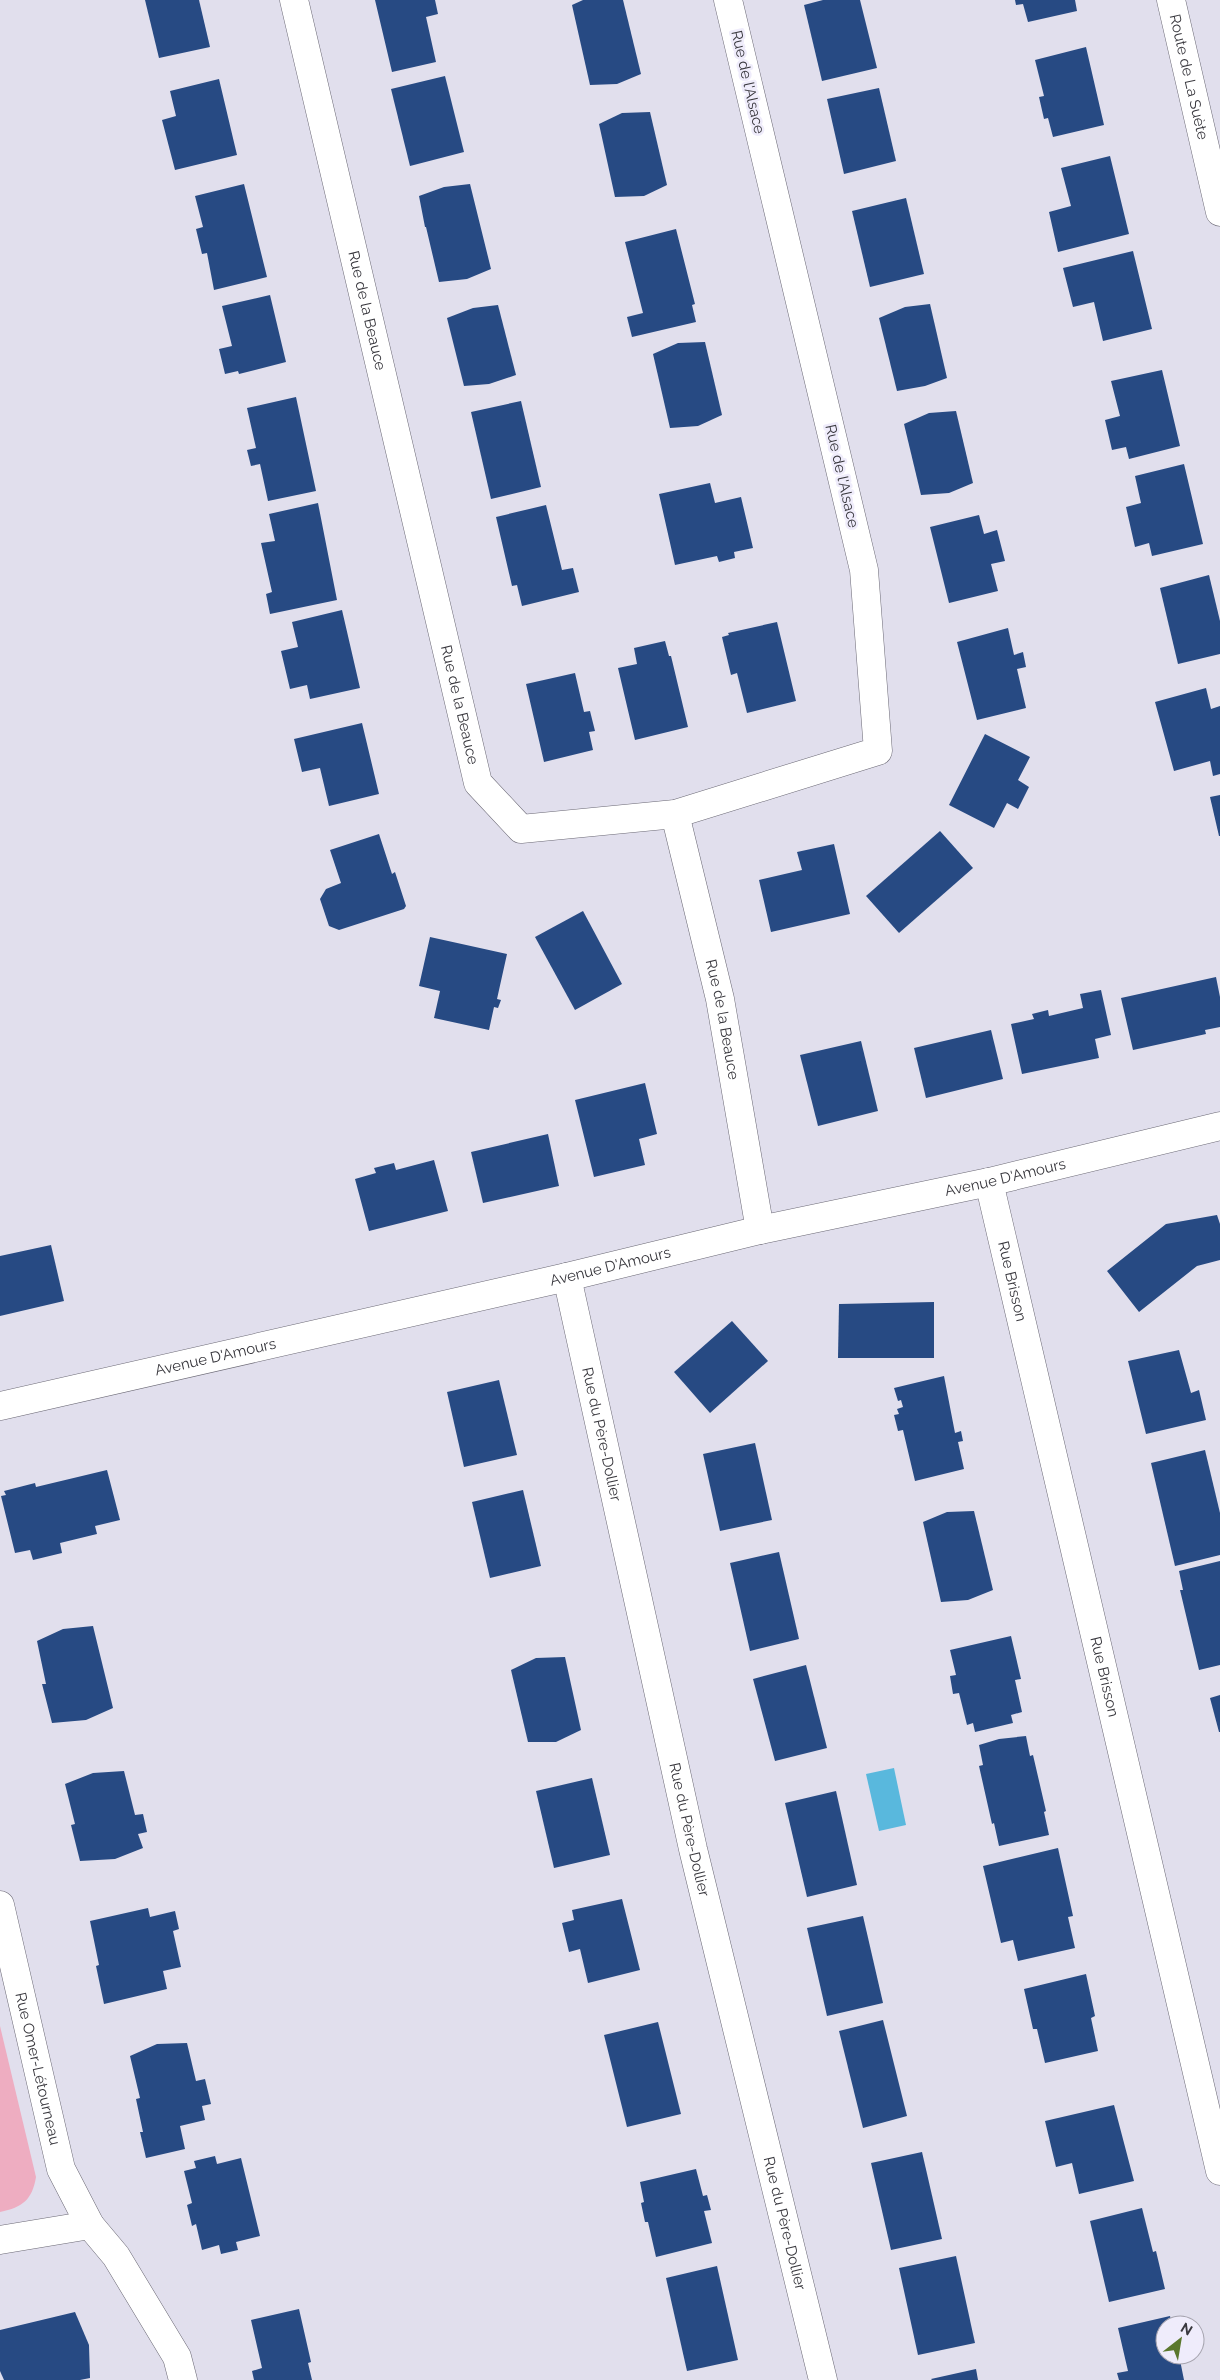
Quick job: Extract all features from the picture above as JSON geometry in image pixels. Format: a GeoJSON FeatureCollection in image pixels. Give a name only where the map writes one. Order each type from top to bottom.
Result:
{"type":"FeatureCollection","features":[{"type":"Feature","properties":{"kind":"street","name":"Rue de la Beauce"},"geometry":{"type":"LineString","coordinates":[[294,0],[478,783],[521,829],[675,814],[720,1000],[760,1230]]}},
{"type":"Feature","properties":{"kind":"street","name":"Rue de l'Alsace"},"geometry":{"type":"LineString","coordinates":[[675,814],[878,751],[864,570],[728,0]]}},
{"type":"Feature","properties":{"kind":"street","name":"Route de La Suète"},"geometry":{"type":"LineString","coordinates":[[1171,0],[1220,212]]}},
{"type":"Feature","properties":{"kind":"street","name":"Avenue D'Amours"},"geometry":{"type":"LineString","coordinates":[[0,1406],[567,1277],[760,1230],[989,1182],[1220,1126]]}},
{"type":"Feature","properties":{"kind":"street","name":"Rue Brisson"},"geometry":{"type":"LineString","coordinates":[[989,1182],[1220,2171]]}},
{"type":"Feature","properties":{"kind":"street","name":"Rue du Père-Dollier"},"geometry":{"type":"LineString","coordinates":[[567,1277],[693,1849],[823,2380]]}},
{"type":"Feature","properties":{"kind":"street","name":"Rue Omer-Létourneau"},"geometry":{"type":"LineString","coordinates":[[0,1905],[61,2169],[90,2225],[116,2256],[172,2349],[177,2358],[183,2380]]}},
{"type":"Feature","properties":{"kind":"street"},"geometry":{"type":"LineString","coordinates":[[0,2240],[90,2225]]}},
{"type":"Feature","properties":{"kind":"shaded area"},"geometry":{"type":"Polygon","coordinates":[[[0,2026],[36,2177],[32,2191],[25,2201],[15,2208],[0,2212],[0,2026]]]}},
{"type":"Feature","properties":{"kind":"water"},"geometry":{"type":"Polygon","coordinates":[[[894,1768],[906,1825],[879,1831],[866,1774],[894,1768]]]}},
{"type":"Feature","properties":{"kind":"building"},"geometry":{"type":"Polygon","coordinates":[[[145,0],[199,0],[210,47],[159,58],[145,0]]]}},
{"type":"Feature","properties":{"kind":"building"},"geometry":{"type":"Polygon","coordinates":[[[375,0],[435,0],[438,14],[426,17],[436,62],[392,72],[375,0]]]}},
{"type":"Feature","properties":{"kind":"building"},"geometry":{"type":"Polygon","coordinates":[[[583,0],[623,0],[641,74],[617,84],[590,85],[572,5],[583,0]]]}},
{"type":"Feature","properties":{"kind":"building"},"geometry":{"type":"Polygon","coordinates":[[[823,0],[860,0],[877,68],[822,81],[804,5],[823,0]]]}},
{"type":"Feature","properties":{"kind":"building"},"geometry":{"type":"Polygon","coordinates":[[[1015,0],[1075,0],[1077,11],[1028,22],[1023,4],[1016,5],[1015,0]]]}},
{"type":"Feature","properties":{"kind":"building"},"geometry":{"type":"Polygon","coordinates":[[[1086,47],[1104,125],[1053,137],[1048,118],[1044,119],[1039,97],[1044,96],[1035,60],[1086,47]]]}},
{"type":"Feature","properties":{"kind":"building"},"geometry":{"type":"Polygon","coordinates":[[[445,76],[464,152],[410,166],[391,89],[445,76]]]}},
{"type":"Feature","properties":{"kind":"building"},"geometry":{"type":"Polygon","coordinates":[[[219,79],[237,155],[175,170],[162,120],[176,116],[170,91],[219,79]]]}},
{"type":"Feature","properties":{"kind":"building"},"geometry":{"type":"Polygon","coordinates":[[[879,88],[896,161],[844,174],[827,99],[879,88]]]}},
{"type":"Feature","properties":{"kind":"building"},"geometry":{"type":"Polygon","coordinates":[[[650,112],[667,185],[644,196],[615,197],[599,124],[622,113],[650,112]]]}},
{"type":"Feature","properties":{"kind":"building"},"geometry":{"type":"Polygon","coordinates":[[[1110,156],[1129,234],[1058,252],[1049,212],[1071,206],[1061,168],[1110,156]]]}},
{"type":"Feature","properties":{"kind":"building"},"geometry":{"type":"Polygon","coordinates":[[[244,184],[267,277],[214,290],[207,253],[202,254],[196,229],[203,227],[195,196],[244,184]]]}},
{"type":"Feature","properties":{"kind":"building"},"geometry":{"type":"Polygon","coordinates":[[[470,184],[491,269],[467,279],[439,282],[419,196],[444,187],[470,184]]]}},
{"type":"Feature","properties":{"kind":"building"},"geometry":{"type":"Polygon","coordinates":[[[906,198],[924,274],[870,287],[852,211],[906,198]]]}},
{"type":"Feature","properties":{"kind":"building"},"geometry":{"type":"Polygon","coordinates":[[[676,229],[695,304],[692,305],[696,322],[632,337],[627,317],[643,313],[625,242],[676,229]]]}},
{"type":"Feature","properties":{"kind":"building"},"geometry":{"type":"Polygon","coordinates":[[[1133,251],[1152,329],[1103,341],[1094,302],[1073,307],[1063,268],[1133,251]]]}},
{"type":"Feature","properties":{"kind":"building"},"geometry":{"type":"Polygon","coordinates":[[[270,295],[286,362],[239,374],[238,371],[225,374],[219,349],[232,346],[222,306],[270,295]]]}},
{"type":"Feature","properties":{"kind":"building"},"geometry":{"type":"Polygon","coordinates":[[[930,304],[947,378],[925,386],[897,391],[879,318],[905,307],[930,304]]]}},
{"type":"Feature","properties":{"kind":"building"},"geometry":{"type":"Polygon","coordinates":[[[498,305],[516,375],[489,384],[464,386],[447,318],[473,308],[498,305]]]}},
{"type":"Feature","properties":{"kind":"building"},"geometry":{"type":"Polygon","coordinates":[[[705,342],[722,415],[698,426],[670,428],[653,354],[678,343],[705,342]]]}},
{"type":"Feature","properties":{"kind":"building"},"geometry":{"type":"Polygon","coordinates":[[[1162,370],[1180,446],[1129,459],[1126,447],[1112,450],[1105,420],[1120,416],[1111,381],[1162,370]]]}},
{"type":"Feature","properties":{"kind":"building"},"geometry":{"type":"Polygon","coordinates":[[[296,397],[316,491],[268,501],[260,464],[251,466],[247,450],[256,448],[247,408],[296,397]]]}},
{"type":"Feature","properties":{"kind":"building"},"geometry":{"type":"Polygon","coordinates":[[[521,401],[541,487],[491,499],[471,412],[521,401]]]}},
{"type":"Feature","properties":{"kind":"building"},"geometry":{"type":"Polygon","coordinates":[[[956,411],[973,483],[949,493],[921,495],[904,424],[929,413],[956,411]]]}},
{"type":"Feature","properties":{"kind":"building"},"geometry":{"type":"Polygon","coordinates":[[[1184,464],[1203,544],[1152,556],[1149,543],[1135,547],[1126,507],[1141,503],[1135,476],[1184,464]]]}},
{"type":"Feature","properties":{"kind":"building"},"geometry":{"type":"Polygon","coordinates":[[[710,483],[715,503],[741,497],[753,548],[734,552],[735,558],[719,562],[717,556],[675,565],[659,494],[710,483]]]}},
{"type":"Feature","properties":{"kind":"building"},"geometry":{"type":"Polygon","coordinates":[[[318,503],[337,600],[270,614],[266,594],[272,592],[261,543],[275,541],[269,514],[318,503]]]}},
{"type":"Feature","properties":{"kind":"building"},"geometry":{"type":"Polygon","coordinates":[[[546,505],[562,570],[573,568],[579,592],[522,606],[517,585],[512,586],[496,517],[546,505]]]}},
{"type":"Feature","properties":{"kind":"building"},"geometry":{"type":"Polygon","coordinates":[[[979,515],[984,534],[997,530],[1005,561],[991,564],[998,591],[949,603],[930,527],[979,515]]]}},
{"type":"Feature","properties":{"kind":"building"},"geometry":{"type":"Polygon","coordinates":[[[1209,575],[1220,621],[1220,654],[1178,664],[1160,588],[1209,575]]]}},
{"type":"Feature","properties":{"kind":"building"},"geometry":{"type":"Polygon","coordinates":[[[342,610],[360,688],[310,699],[307,685],[290,689],[281,651],[298,647],[292,622],[342,610]]]}},
{"type":"Feature","properties":{"kind":"building"},"geometry":{"type":"Polygon","coordinates":[[[777,622],[796,701],[747,713],[737,673],[731,675],[722,637],[729,635],[728,633],[777,622]]]}},
{"type":"Feature","properties":{"kind":"building"},"geometry":{"type":"Polygon","coordinates":[[[1008,628],[1014,655],[1023,652],[1026,667],[1017,669],[1026,708],[977,720],[957,642],[1008,628]]]}},
{"type":"Feature","properties":{"kind":"building"},"geometry":{"type":"Polygon","coordinates":[[[665,641],[669,656],[671,656],[688,727],[635,740],[618,668],[637,664],[634,648],[665,641]]]}},
{"type":"Feature","properties":{"kind":"building"},"geometry":{"type":"Polygon","coordinates":[[[575,673],[584,712],[590,711],[595,731],[589,732],[593,750],[544,762],[526,684],[575,673]]]}},
{"type":"Feature","properties":{"kind":"building"},"geometry":{"type":"Polygon","coordinates":[[[1206,688],[1211,709],[1220,706],[1220,774],[1213,776],[1210,761],[1174,771],[1155,702],[1206,688]]]}},
{"type":"Feature","properties":{"kind":"building"},"geometry":{"type":"Polygon","coordinates":[[[362,723],[379,794],[329,806],[320,768],[302,772],[294,739],[362,723]]]}},
{"type":"Feature","properties":{"kind":"building"},"geometry":{"type":"Polygon","coordinates":[[[985,734],[1030,757],[1018,780],[1029,787],[1018,809],[1007,803],[994,828],[949,805],[985,734]]]}},
{"type":"Feature","properties":{"kind":"building"},"geometry":{"type":"Polygon","coordinates":[[[1220,795],[1220,836],[1219,836],[1210,797],[1220,795]]]}},
{"type":"Feature","properties":{"kind":"building"},"geometry":{"type":"Polygon","coordinates":[[[940,831],[973,868],[899,933],[866,896],[940,831]]]}},
{"type":"Feature","properties":{"kind":"building"},"geometry":{"type":"Polygon","coordinates":[[[379,834],[392,874],[395,872],[406,906],[404,909],[339,930],[329,926],[320,899],[326,889],[341,883],[330,850],[379,834]]]}},
{"type":"Feature","properties":{"kind":"building"},"geometry":{"type":"Polygon","coordinates":[[[834,844],[850,914],[771,932],[759,880],[802,870],[797,852],[834,844]]]}},
{"type":"Feature","properties":{"kind":"building"},"geometry":{"type":"Polygon","coordinates":[[[583,911],[622,984],[575,1010],[535,937],[583,911]]]}},
{"type":"Feature","properties":{"kind":"building"},"geometry":{"type":"Polygon","coordinates":[[[430,937],[507,954],[497,999],[501,1000],[498,1008],[494,1007],[489,1030],[434,1018],[440,991],[419,986],[430,937]]]}},
{"type":"Feature","properties":{"kind":"building"},"geometry":{"type":"Polygon","coordinates":[[[1216,977],[1220,997],[1220,1027],[1205,1030],[1206,1034],[1133,1050],[1121,998],[1216,977]]]}},
{"type":"Feature","properties":{"kind":"building"},"geometry":{"type":"Polygon","coordinates":[[[1101,990],[1111,1035],[1095,1039],[1099,1058],[1022,1074],[1011,1024],[1034,1019],[1032,1014],[1048,1010],[1049,1016],[1083,1008],[1080,994],[1101,990]]]}},
{"type":"Feature","properties":{"kind":"building"},"geometry":{"type":"Polygon","coordinates":[[[991,1030],[1003,1079],[926,1098],[914,1048],[991,1030]]]}},
{"type":"Feature","properties":{"kind":"building"},"geometry":{"type":"Polygon","coordinates":[[[861,1041],[878,1111],[818,1126],[800,1055],[861,1041]]]}},
{"type":"Feature","properties":{"kind":"building"},"geometry":{"type":"Polygon","coordinates":[[[645,1083],[657,1134],[639,1139],[645,1165],[594,1177],[575,1100],[645,1083]]]}},
{"type":"Feature","properties":{"kind":"building"},"geometry":{"type":"Polygon","coordinates":[[[548,1134],[559,1186],[483,1203],[471,1152],[548,1134]]]}},
{"type":"Feature","properties":{"kind":"building"},"geometry":{"type":"Polygon","coordinates":[[[434,1160],[448,1211],[369,1231],[355,1179],[376,1173],[374,1168],[394,1163],[396,1170],[434,1160]]]}},
{"type":"Feature","properties":{"kind":"building"},"geometry":{"type":"Polygon","coordinates":[[[1217,1215],[1220,1224],[1220,1260],[1197,1266],[1139,1312],[1107,1271],[1166,1224],[1217,1215]]]}},
{"type":"Feature","properties":{"kind":"building"},"geometry":{"type":"Polygon","coordinates":[[[51,1245],[64,1301],[0,1316],[0,1256],[51,1245]]]}},
{"type":"Feature","properties":{"kind":"building"},"geometry":{"type":"Polygon","coordinates":[[[934,1302],[934,1358],[838,1358],[839,1304],[934,1302]]]}},
{"type":"Feature","properties":{"kind":"building"},"geometry":{"type":"Polygon","coordinates":[[[732,1321],[768,1361],[710,1413],[674,1372],[732,1321]]]}},
{"type":"Feature","properties":{"kind":"building"},"geometry":{"type":"Polygon","coordinates":[[[1179,1350],[1191,1393],[1199,1390],[1206,1420],[1146,1434],[1128,1361],[1179,1350]]]}},
{"type":"Feature","properties":{"kind":"building"},"geometry":{"type":"Polygon","coordinates":[[[944,1376],[955,1433],[961,1431],[963,1441],[958,1442],[964,1469],[915,1481],[903,1430],[898,1431],[894,1415],[899,1414],[897,1409],[903,1407],[901,1400],[898,1401],[894,1388],[944,1376]]]}},
{"type":"Feature","properties":{"kind":"building"},"geometry":{"type":"Polygon","coordinates":[[[499,1380],[517,1455],[464,1467],[447,1392],[499,1380]]]}},
{"type":"Feature","properties":{"kind":"building"},"geometry":{"type":"Polygon","coordinates":[[[755,1443],[772,1520],[720,1531],[703,1454],[755,1443]]]}},
{"type":"Feature","properties":{"kind":"building"},"geometry":{"type":"Polygon","coordinates":[[[1205,1450],[1220,1513],[1220,1555],[1175,1566],[1151,1463],[1205,1450]]]}},
{"type":"Feature","properties":{"kind":"building"},"geometry":{"type":"Polygon","coordinates":[[[107,1470],[120,1520],[95,1526],[97,1534],[60,1543],[62,1553],[33,1560],[30,1550],[15,1553],[1,1496],[6,1495],[4,1491],[35,1483],[36,1487],[107,1470]]]}},
{"type":"Feature","properties":{"kind":"building"},"geometry":{"type":"Polygon","coordinates":[[[523,1490],[541,1566],[490,1578],[472,1502],[523,1490]]]}},
{"type":"Feature","properties":{"kind":"building"},"geometry":{"type":"Polygon","coordinates":[[[974,1511],[993,1590],[968,1600],[941,1602],[923,1522],[947,1512],[974,1511]]]}},
{"type":"Feature","properties":{"kind":"building"},"geometry":{"type":"Polygon","coordinates":[[[779,1552],[799,1639],[750,1651],[730,1563],[779,1552]]]}},
{"type":"Feature","properties":{"kind":"building"},"geometry":{"type":"Polygon","coordinates":[[[1220,1561],[1220,1665],[1199,1670],[1180,1590],[1183,1590],[1179,1571],[1220,1561]]]}},
{"type":"Feature","properties":{"kind":"building"},"geometry":{"type":"Polygon","coordinates":[[[93,1626],[113,1708],[86,1720],[52,1723],[42,1684],[46,1684],[37,1641],[63,1629],[93,1626]]]}},
{"type":"Feature","properties":{"kind":"building"},"geometry":{"type":"Polygon","coordinates":[[[1011,1636],[1021,1679],[1015,1680],[1022,1712],[1011,1715],[1013,1723],[975,1732],[973,1723],[967,1725],[959,1693],[953,1694],[950,1676],[956,1675],[950,1650],[1011,1636]]]}},
{"type":"Feature","properties":{"kind":"building"},"geometry":{"type":"Polygon","coordinates":[[[565,1657],[581,1730],[556,1742],[528,1742],[511,1670],[536,1658],[565,1657]]]}},
{"type":"Feature","properties":{"kind":"building"},"geometry":{"type":"Polygon","coordinates":[[[806,1665],[827,1748],[775,1761],[753,1679],[806,1665]]]}},
{"type":"Feature","properties":{"kind":"building"},"geometry":{"type":"Polygon","coordinates":[[[1220,1695],[1220,1732],[1219,1732],[1210,1698],[1220,1695]]]}},
{"type":"Feature","properties":{"kind":"building"},"geometry":{"type":"Polygon","coordinates":[[[1026,1736],[1030,1756],[1033,1755],[1046,1811],[1044,1812],[1049,1835],[999,1846],[979,1766],[983,1765],[979,1745],[999,1739],[1026,1736]]]}},
{"type":"Feature","properties":{"kind":"building"},"geometry":{"type":"Polygon","coordinates":[[[124,1771],[135,1815],[143,1814],[147,1832],[138,1834],[143,1848],[115,1859],[80,1861],[71,1825],[75,1824],[65,1784],[93,1773],[124,1771]]]}},
{"type":"Feature","properties":{"kind":"building"},"geometry":{"type":"Polygon","coordinates":[[[592,1778],[610,1855],[554,1868],[536,1791],[592,1778]]]}},
{"type":"Feature","properties":{"kind":"building"},"geometry":{"type":"Polygon","coordinates":[[[836,1791],[857,1885],[807,1897],[785,1803],[836,1791]]]}},
{"type":"Feature","properties":{"kind":"building"},"geometry":{"type":"Polygon","coordinates":[[[1058,1848],[1073,1916],[1068,1917],[1075,1948],[1018,1961],[1013,1940],[1001,1943],[983,1866],[1058,1848]]]}},
{"type":"Feature","properties":{"kind":"building"},"geometry":{"type":"Polygon","coordinates":[[[622,1899],[640,1970],[588,1983],[580,1949],[569,1952],[562,1923],[574,1920],[572,1910],[622,1899]]]}},
{"type":"Feature","properties":{"kind":"building"},"geometry":{"type":"Polygon","coordinates":[[[148,1908],[150,1917],[175,1911],[179,1929],[173,1931],[181,1967],[163,1971],[167,1989],[104,2004],[96,1966],[99,1965],[90,1921],[148,1908]]]}},
{"type":"Feature","properties":{"kind":"building"},"geometry":{"type":"Polygon","coordinates":[[[863,1916],[883,2003],[827,2016],[807,1928],[863,1916]]]}},
{"type":"Feature","properties":{"kind":"building"},"geometry":{"type":"Polygon","coordinates":[[[1086,1974],[1095,2016],[1091,2018],[1098,2051],[1045,2063],[1037,2029],[1033,2029],[1024,1989],[1086,1974]]]}},
{"type":"Feature","properties":{"kind":"building"},"geometry":{"type":"Polygon","coordinates":[[[883,2020],[907,2116],[863,2128],[839,2031],[883,2020]]]}},
{"type":"Feature","properties":{"kind":"building"},"geometry":{"type":"Polygon","coordinates":[[[658,2022],[681,2114],[627,2127],[604,2035],[658,2022]]]}},
{"type":"Feature","properties":{"kind":"building"},"geometry":{"type":"Polygon","coordinates":[[[187,2043],[196,2081],[205,2079],[211,2104],[202,2106],[205,2120],[180,2126],[185,2149],[146,2158],[140,2132],[143,2132],[136,2099],[140,2098],[130,2056],[157,2044],[187,2043]]]}},
{"type":"Feature","properties":{"kind":"building"},"geometry":{"type":"Polygon","coordinates":[[[1114,2105],[1134,2181],[1079,2194],[1072,2163],[1056,2167],[1045,2121],[1114,2105]]]}},
{"type":"Feature","properties":{"kind":"building"},"geometry":{"type":"Polygon","coordinates":[[[922,2152],[942,2239],[891,2250],[871,2163],[922,2152]]]}},
{"type":"Feature","properties":{"kind":"building"},"geometry":{"type":"Polygon","coordinates":[[[215,2156],[217,2164],[241,2158],[260,2236],[236,2242],[238,2250],[221,2254],[219,2245],[202,2250],[196,2224],[192,2226],[187,2205],[192,2203],[184,2171],[196,2168],[194,2161],[215,2156]]]}},
{"type":"Feature","properties":{"kind":"building"},"geometry":{"type":"Polygon","coordinates":[[[696,2169],[703,2196],[707,2195],[711,2210],[704,2211],[712,2243],[656,2257],[648,2222],[645,2222],[641,2203],[644,2202],[640,2182],[696,2169]]]}},
{"type":"Feature","properties":{"kind":"building"},"geometry":{"type":"Polygon","coordinates":[[[1142,2208],[1153,2252],[1156,2251],[1165,2289],[1109,2302],[1090,2221],[1142,2208]]]}},
{"type":"Feature","properties":{"kind":"building"},"geometry":{"type":"Polygon","coordinates":[[[956,2256],[975,2343],[918,2355],[899,2268],[956,2256]]]}},
{"type":"Feature","properties":{"kind":"building"},"geometry":{"type":"Polygon","coordinates":[[[717,2266],[738,2360],[687,2371],[666,2278],[717,2266]]]}},
{"type":"Feature","properties":{"kind":"building"},"geometry":{"type":"Polygon","coordinates":[[[299,2309],[311,2362],[308,2363],[312,2380],[254,2380],[252,2371],[262,2368],[251,2320],[299,2309]]]}},
{"type":"Feature","properties":{"kind":"building"},"geometry":{"type":"Polygon","coordinates":[[[75,2312],[89,2345],[90,2378],[80,2380],[4,2380],[0,2371],[0,2330],[75,2312]]]}},
{"type":"Feature","properties":{"kind":"building"},"geometry":{"type":"Polygon","coordinates":[[[1155,2319],[1155,2365],[1181,2365],[1184,2380],[1119,2380],[1117,2373],[1128,2371],[1118,2328],[1155,2319]]]}},
{"type":"Feature","properties":{"kind":"building"},"geometry":{"type":"Polygon","coordinates":[[[976,2369],[978,2380],[931,2379],[976,2369]]]}}]}
